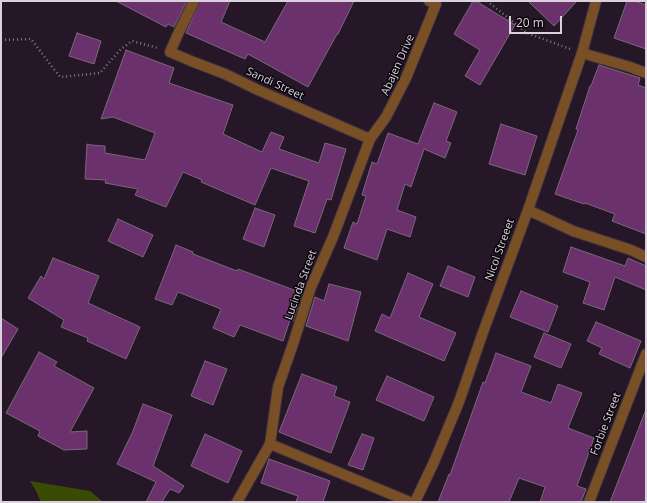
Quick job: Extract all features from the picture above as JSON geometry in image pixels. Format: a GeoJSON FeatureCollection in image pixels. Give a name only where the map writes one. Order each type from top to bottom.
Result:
{"type":"FeatureCollection","features":[{"type":"Feature","properties":{"kind":"street"},"geometry":{"type":"LineString","coordinates":[[170,52],[194,1]]}},
{"type":"Feature","properties":{"kind":"street","name":"Nicol Streeet"},"geometry":{"type":"LineString","coordinates":[[415,502],[434,462],[459,402],[528,210],[582,53],[596,1]]}},
{"type":"Feature","properties":{"kind":"street","name":"Abajen Drive"},"geometry":{"type":"LineString","coordinates":[[370,139],[386,117],[406,78],[434,2]]}},
{"type":"Feature","properties":{"kind":"street","name":"Sandi Street"},"geometry":{"type":"LineString","coordinates":[[170,52],[225,74],[370,139]]}},
{"type":"Feature","properties":{"kind":"street"},"geometry":{"type":"LineString","coordinates":[[582,53],[630,66],[646,73]]}},
{"type":"Feature","properties":{"kind":"street","name":"Lucinda Street"},"geometry":{"type":"LineString","coordinates":[[270,444],[278,387],[294,344],[311,288],[333,237],[370,139]]}},
{"type":"Feature","properties":{"kind":"street"},"geometry":{"type":"LineString","coordinates":[[528,210],[573,230],[631,250],[646,257]]}},
{"type":"Feature","properties":{"kind":"street","name":"Forbie Street"},"geometry":{"type":"LineString","coordinates":[[589,502],[646,354]]}},
{"type":"Feature","properties":{"kind":"street"},"geometry":{"type":"LineString","coordinates":[[237,502],[270,444],[410,502]]}},
{"type":"Feature","properties":{"kind":"path"},"geometry":{"type":"LineString","coordinates":[[487,1],[527,33],[556,44]]}},
{"type":"Feature","properties":{"kind":"path"},"geometry":{"type":"LineString","coordinates":[[1,40],[31,39],[60,77],[100,74],[121,49],[132,41],[170,52]]}},
{"type":"Feature","properties":{"kind":"green space"},"geometry":{"type":"Polygon","coordinates":[[[30,481],[90,491],[103,502],[41,502],[30,481]]]}},
{"type":"Feature","properties":{"kind":"building"},"geometry":{"type":"Polygon","coordinates":[[[116,1],[187,1],[174,27],[168,24],[166,27],[116,1]]]}},
{"type":"Feature","properties":{"kind":"building"},"geometry":{"type":"Polygon","coordinates":[[[200,1],[230,1],[221,22],[265,42],[288,1],[354,1],[338,34],[308,87],[248,54],[245,59],[186,33],[200,1]]]}},
{"type":"Feature","properties":{"kind":"building"},"geometry":{"type":"Polygon","coordinates":[[[473,1],[476,1],[515,25],[480,85],[465,76],[480,50],[454,34],[473,1]]]}},
{"type":"Feature","properties":{"kind":"building"},"geometry":{"type":"Polygon","coordinates":[[[528,1],[577,1],[554,26],[528,1]]]}},
{"type":"Feature","properties":{"kind":"building"},"geometry":{"type":"Polygon","coordinates":[[[627,1],[635,1],[646,5],[646,49],[614,38],[627,1]]]}},
{"type":"Feature","properties":{"kind":"building"},"geometry":{"type":"Polygon","coordinates":[[[77,33],[101,41],[94,64],[69,56],[77,33]]]}},
{"type":"Feature","properties":{"kind":"building"},"geometry":{"type":"Polygon","coordinates":[[[126,50],[174,68],[169,83],[233,105],[223,134],[262,152],[271,132],[284,137],[279,149],[319,163],[325,143],[346,149],[331,200],[327,199],[315,233],[294,226],[309,181],[271,168],[255,205],[201,182],[202,180],[183,172],[166,207],[135,195],[138,189],[105,183],[106,180],[85,179],[87,144],[105,146],[105,153],[145,160],[155,133],[113,117],[101,119],[126,50]]]}},
{"type":"Feature","properties":{"kind":"building"},"geometry":{"type":"Polygon","coordinates":[[[599,65],[640,78],[638,85],[646,88],[646,234],[612,221],[615,214],[555,194],[578,130],[576,129],[590,86],[599,65]]]}},
{"type":"Feature","properties":{"kind":"building"},"geometry":{"type":"Polygon","coordinates":[[[434,103],[457,112],[446,141],[451,143],[445,158],[424,149],[411,187],[405,184],[397,210],[416,217],[410,237],[387,229],[377,260],[344,248],[353,222],[357,224],[366,196],[362,195],[372,162],[377,164],[388,133],[418,144],[434,103]]]}},
{"type":"Feature","properties":{"kind":"building"},"geometry":{"type":"Polygon","coordinates":[[[501,124],[537,136],[525,175],[489,164],[501,124]]]}},
{"type":"Feature","properties":{"kind":"building"},"geometry":{"type":"Polygon","coordinates":[[[255,208],[275,215],[264,247],[243,239],[255,208]]]}},
{"type":"Feature","properties":{"kind":"building"},"geometry":{"type":"Polygon","coordinates":[[[118,219],[153,235],[143,257],[108,241],[118,219]]]}},
{"type":"Feature","properties":{"kind":"building"},"geometry":{"type":"Polygon","coordinates":[[[176,245],[193,252],[193,254],[237,271],[238,269],[302,293],[293,321],[290,320],[283,341],[240,325],[234,337],[213,328],[221,309],[178,292],[172,305],[155,299],[176,245]]]}},
{"type":"Feature","properties":{"kind":"building"},"geometry":{"type":"Polygon","coordinates":[[[571,247],[625,266],[628,258],[646,266],[646,290],[615,277],[604,310],[583,303],[590,282],[563,272],[571,247]]]}},
{"type":"Feature","properties":{"kind":"building"},"geometry":{"type":"Polygon","coordinates":[[[53,258],[99,276],[88,303],[140,327],[126,359],[87,341],[88,338],[61,327],[64,320],[28,298],[41,276],[44,279],[53,258]]]}},
{"type":"Feature","properties":{"kind":"building"},"geometry":{"type":"Polygon","coordinates":[[[448,266],[475,277],[468,297],[440,286],[448,266]]]}},
{"type":"Feature","properties":{"kind":"building"},"geometry":{"type":"Polygon","coordinates":[[[408,273],[433,284],[419,317],[456,333],[444,361],[375,331],[382,314],[390,318],[408,273]]]}},
{"type":"Feature","properties":{"kind":"building"},"geometry":{"type":"Polygon","coordinates":[[[329,284],[361,292],[348,341],[306,326],[315,297],[324,301],[329,284]]]}},
{"type":"Feature","properties":{"kind":"building"},"geometry":{"type":"Polygon","coordinates":[[[521,291],[558,306],[548,332],[510,317],[521,291]]]}},
{"type":"Feature","properties":{"kind":"building"},"geometry":{"type":"Polygon","coordinates":[[[1,318],[18,329],[1,358],[1,318]]]}},
{"type":"Feature","properties":{"kind":"building"},"geometry":{"type":"Polygon","coordinates":[[[596,322],[641,341],[630,368],[599,354],[602,348],[587,341],[596,322]]]}},
{"type":"Feature","properties":{"kind":"building"},"geometry":{"type":"Polygon","coordinates":[[[544,333],[571,344],[561,368],[534,357],[544,333]]]}},
{"type":"Feature","properties":{"kind":"building"},"geometry":{"type":"Polygon","coordinates":[[[39,352],[57,362],[54,366],[94,388],[70,432],[87,431],[87,449],[64,450],[38,436],[40,431],[6,413],[39,352]]]}},
{"type":"Feature","properties":{"kind":"building"},"geometry":{"type":"Polygon","coordinates":[[[496,353],[531,366],[521,392],[551,403],[558,384],[582,393],[568,428],[594,438],[577,486],[586,489],[581,502],[540,502],[545,487],[519,478],[509,502],[438,502],[449,474],[450,475],[483,382],[485,383],[496,353]]]}},
{"type":"Feature","properties":{"kind":"building"},"geometry":{"type":"Polygon","coordinates":[[[205,361],[227,369],[213,405],[191,396],[205,361]]]}},
{"type":"Feature","properties":{"kind":"building"},"geometry":{"type":"Polygon","coordinates":[[[302,374],[337,387],[334,396],[350,402],[331,453],[279,432],[302,374]]]}},
{"type":"Feature","properties":{"kind":"building"},"geometry":{"type":"Polygon","coordinates":[[[387,376],[434,397],[424,421],[376,400],[387,376]]]}},
{"type":"Feature","properties":{"kind":"building"},"geometry":{"type":"Polygon","coordinates":[[[143,404],[172,415],[153,466],[184,486],[179,493],[170,489],[162,502],[146,502],[156,482],[117,464],[133,431],[143,404]]]}},
{"type":"Feature","properties":{"kind":"building"},"geometry":{"type":"Polygon","coordinates":[[[645,412],[646,502],[610,502],[645,412]]]}},
{"type":"Feature","properties":{"kind":"building"},"geometry":{"type":"Polygon","coordinates":[[[205,434],[242,451],[228,483],[191,466],[205,434]]]}},
{"type":"Feature","properties":{"kind":"building"},"geometry":{"type":"Polygon","coordinates":[[[362,434],[374,438],[363,470],[348,465],[362,434]]]}},
{"type":"Feature","properties":{"kind":"building"},"geometry":{"type":"Polygon","coordinates":[[[269,459],[330,481],[323,502],[296,502],[298,496],[261,483],[269,459]]]}}]}
